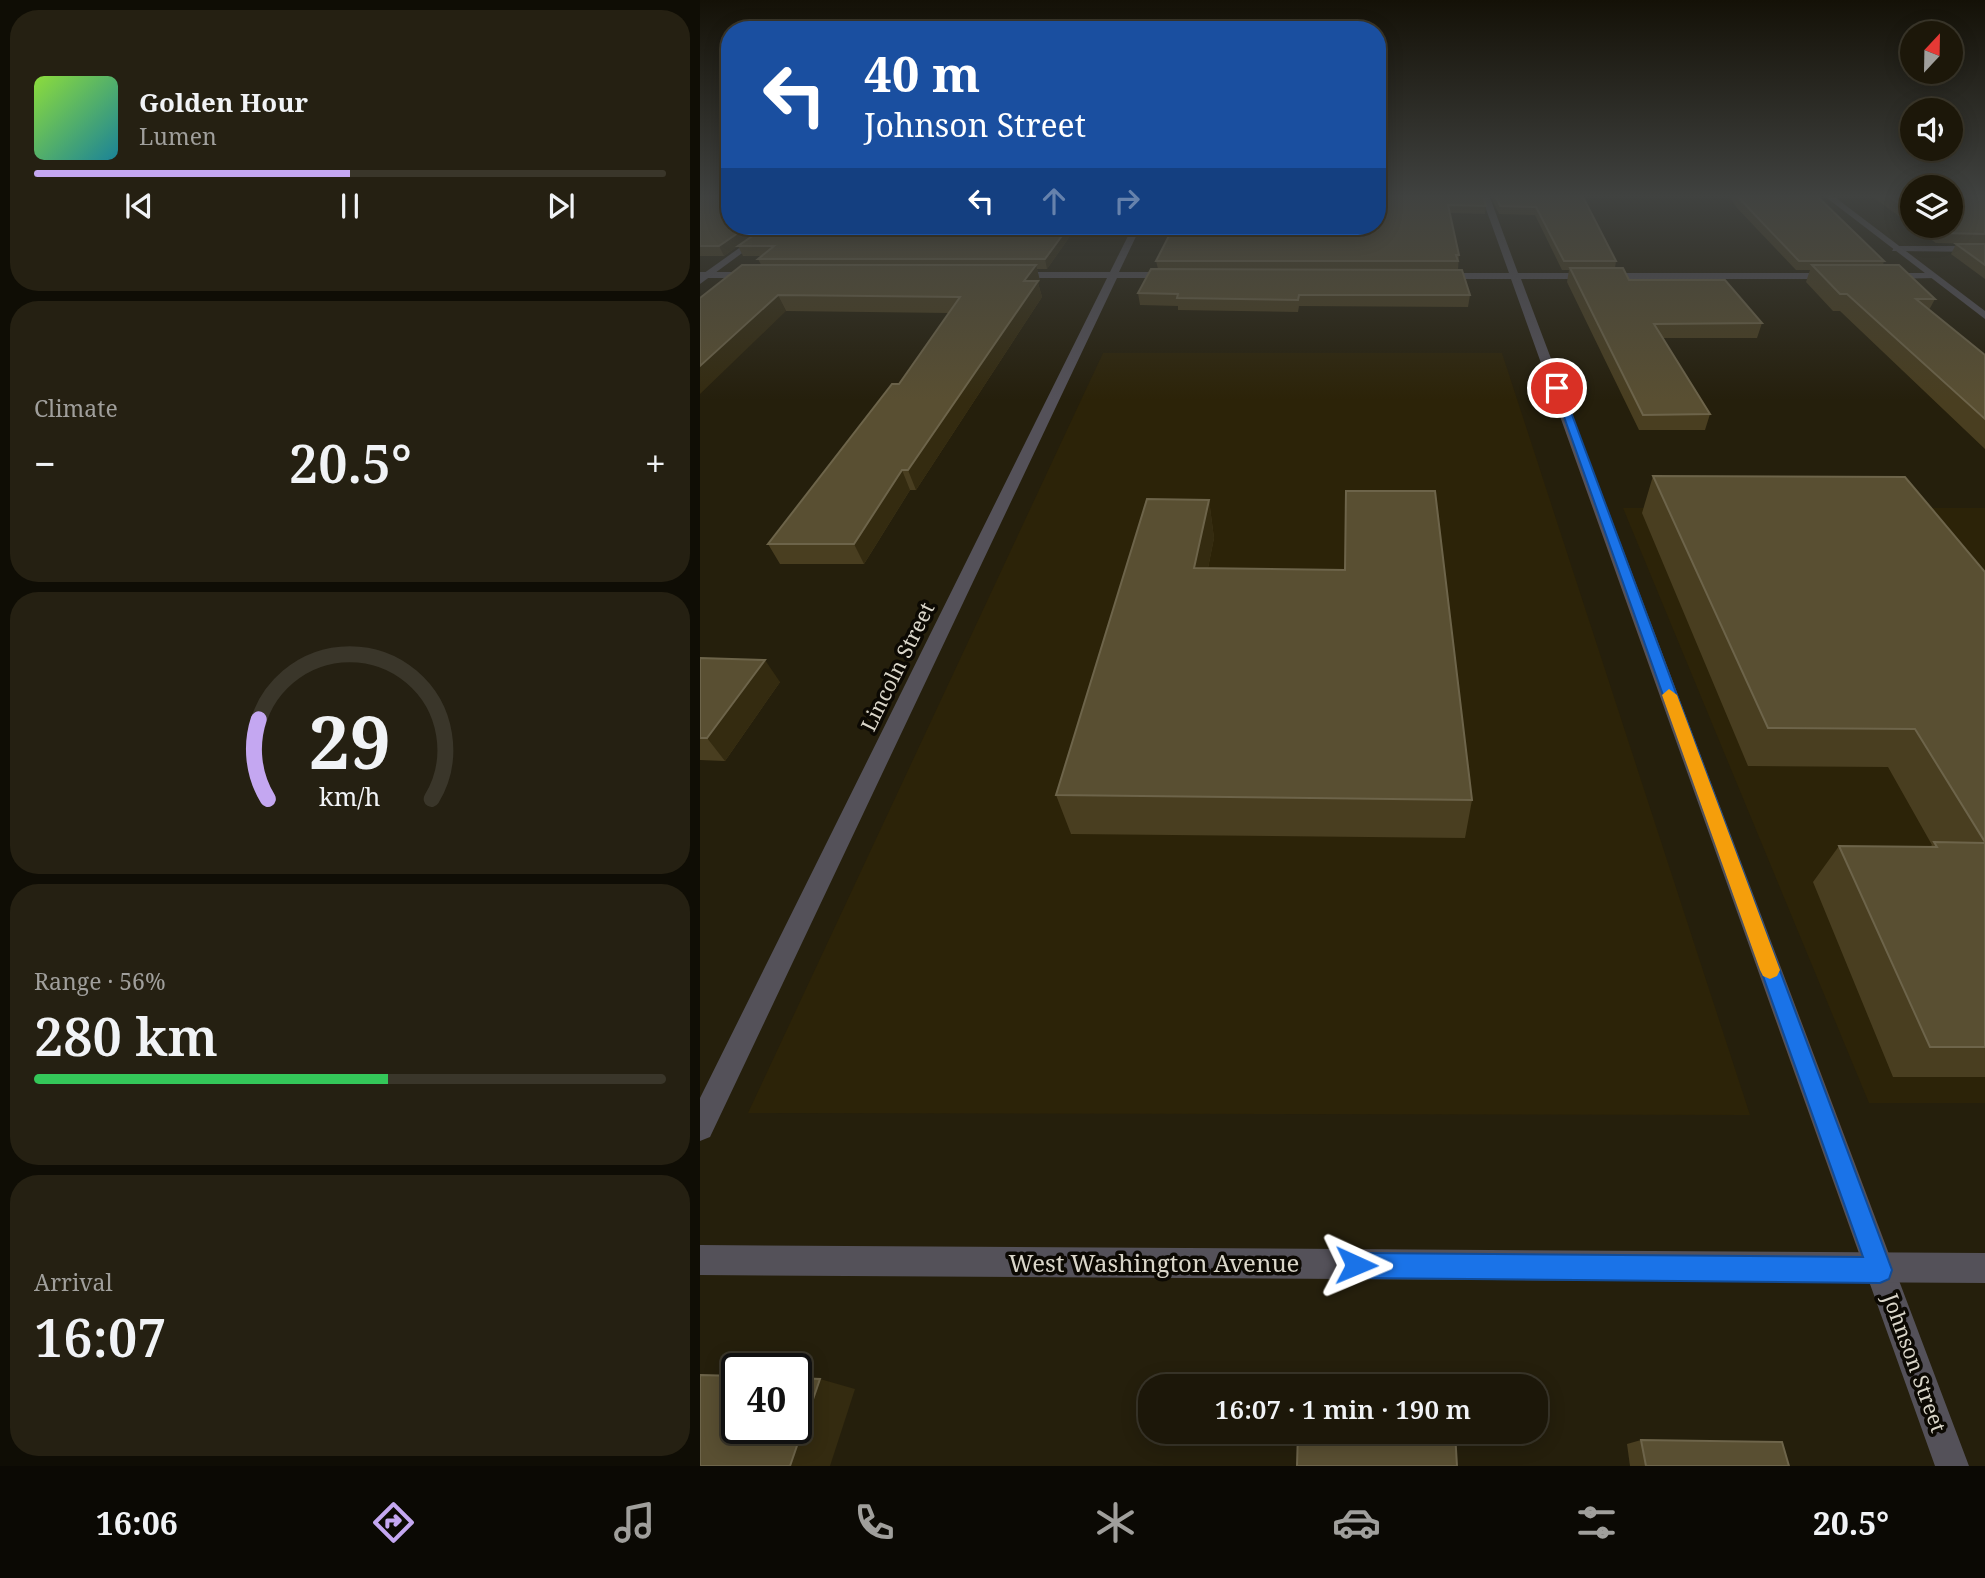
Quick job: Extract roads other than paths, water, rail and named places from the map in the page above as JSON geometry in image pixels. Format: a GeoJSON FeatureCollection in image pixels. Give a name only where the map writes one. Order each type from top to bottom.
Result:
{"type":"FeatureCollection","features":[{"type":"Feature","properties":{"kind":"street"},"geometry":{"type":"LineString","coordinates":[[703,277],[722,263]]}},
{"type":"Feature","properties":{"kind":"street","name":"Lincoln Street"},"geometry":{"type":"LineString","coordinates":[[700,1127],[1120,263]]}},
{"type":"Feature","properties":{"kind":"street","name":"Johnson Street"},"geometry":{"type":"LineString","coordinates":[[1511,263],[1952,1466]]}},
{"type":"Feature","properties":{"kind":"street"},"geometry":{"type":"LineString","coordinates":[[1916,263],[1985,316]]}},
{"type":"Feature","properties":{"kind":"street"},"geometry":{"type":"LineString","coordinates":[[703,277],[768,275]]}},
{"type":"Feature","properties":{"kind":"street"},"geometry":{"type":"LineString","coordinates":[[1003,275],[1182,275]]}},
{"type":"Feature","properties":{"kind":"street"},"geometry":{"type":"LineString","coordinates":[[1428,276],[1849,276]]}},
{"type":"Feature","properties":{"kind":"street"},"geometry":{"type":"LineString","coordinates":[[1876,276],[1934,276]]}},
{"type":"Feature","properties":{"kind":"street","name":"West Washington Avenue"},"geometry":{"type":"LineString","coordinates":[[700,1260],[1880,1270],[1985,1268]]}}]}
